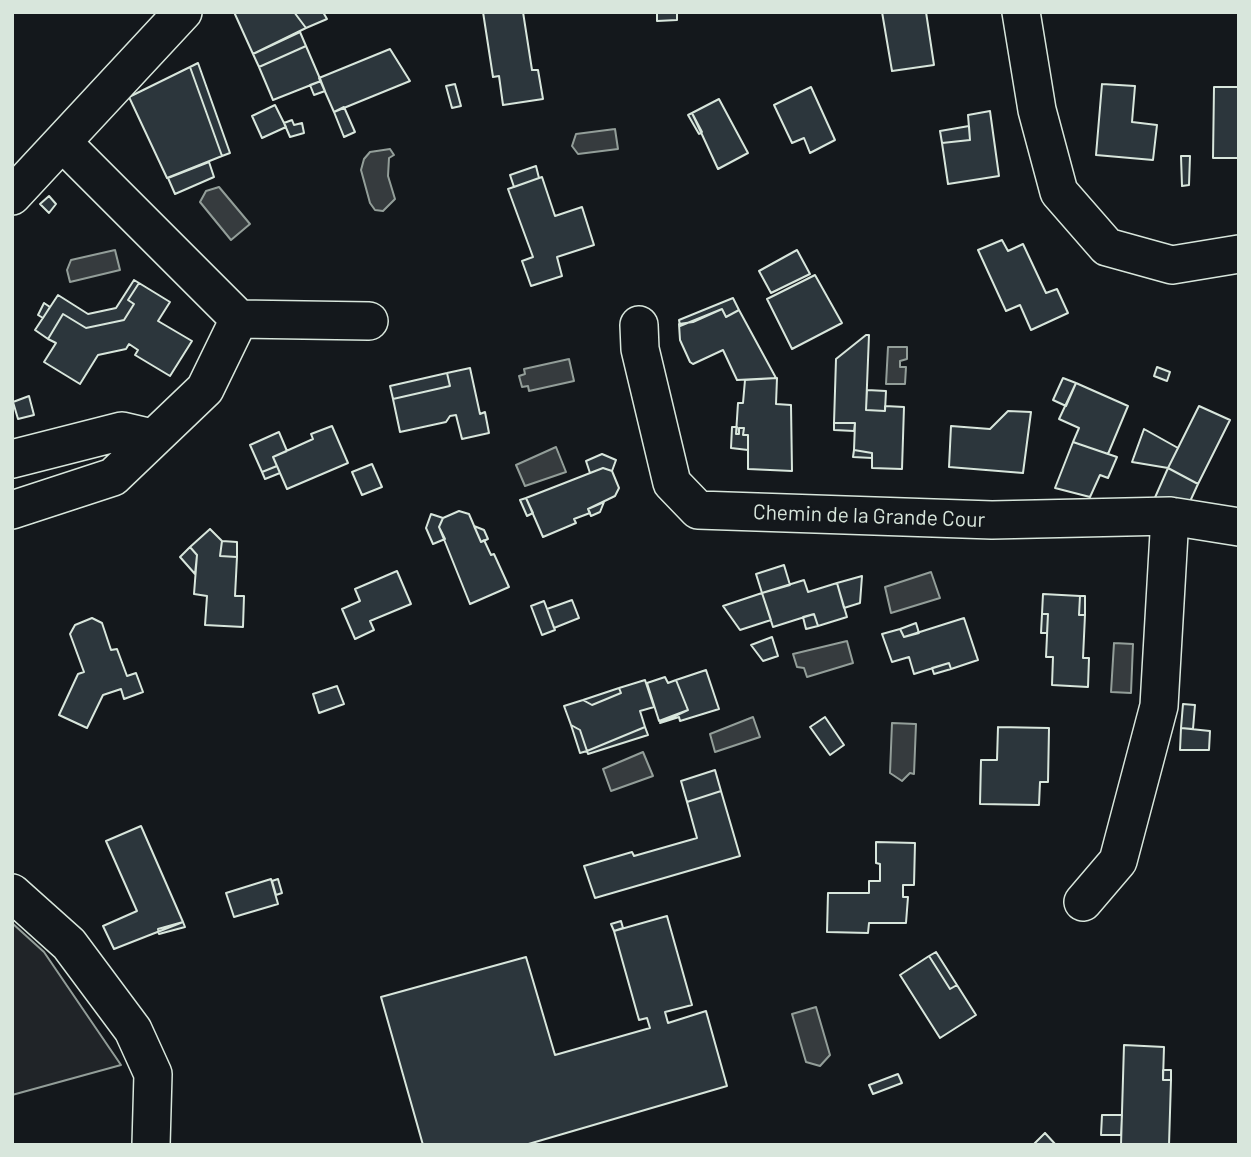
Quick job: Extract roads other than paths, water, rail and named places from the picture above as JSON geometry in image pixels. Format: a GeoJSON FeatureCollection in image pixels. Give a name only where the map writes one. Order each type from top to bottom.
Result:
{"type":"FeatureCollection","features":[{"type":"Feature","properties":{"kind":"street"},"geometry":{"type":"LineString","coordinates":[[12,196],[183,12]]}},
{"type":"Feature","properties":{"kind":"street"},"geometry":{"type":"LineString","coordinates":[[1021,12],[1037,110],[1059,192],[1107,247],[1172,265],[1239,254]]}},
{"type":"Feature","properties":{"kind":"street"},"geometry":{"type":"LineString","coordinates":[[64,143],[240,319],[369,321]]}},
{"type":"Feature","properties":{"kind":"street"},"geometry":{"type":"LineString","coordinates":[[12,510],[113,477],[205,389],[240,319]]}},
{"type":"Feature","properties":{"kind":"street","name":"Chemin de la Grande Cour"},"geometry":{"type":"LineString","coordinates":[[639,325],[640,349],[672,483],[698,510],[992,520],[1170,516],[1239,527]]}},
{"type":"Feature","properties":{"kind":"street"},"geometry":{"type":"LineString","coordinates":[[12,459],[122,431],[152,439]]}},
{"type":"Feature","properties":{"kind":"street"},"geometry":{"type":"LineString","coordinates":[[1083,902],[1118,861],[1159,706],[1170,516]]}},
{"type":"Feature","properties":{"kind":"street"},"geometry":{"type":"LineString","coordinates":[[12,893],[69,944],[133,1030],[153,1074],[151,1145]]}}]}
